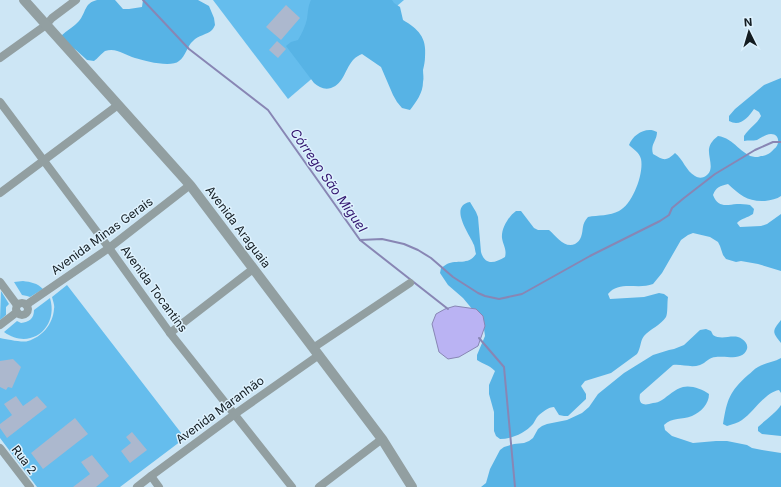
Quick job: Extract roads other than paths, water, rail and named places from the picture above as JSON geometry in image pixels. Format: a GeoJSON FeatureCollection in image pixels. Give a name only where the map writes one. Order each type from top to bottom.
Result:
{"type":"FeatureCollection","features":[{"type":"Feature","properties":{"kind":"street","name":"Avenida Araguaia"},"geometry":{"type":"LineString","coordinates":[[24,0],[190,185],[382,439],[412,487]]}},
{"type":"Feature","properties":{"kind":"street"},"geometry":{"type":"LineString","coordinates":[[0,58],[46,25],[52,18],[76,0]]}},
{"type":"Feature","properties":{"kind":"street","name":"Avenida Tocantins"},"geometry":{"type":"LineString","coordinates":[[0,102],[109,248],[170,333],[292,487]]}},
{"type":"Feature","properties":{"kind":"street"},"geometry":{"type":"LineString","coordinates":[[0,193],[118,105]]}},
{"type":"Feature","properties":{"kind":"street","name":"Avenida Minas Gerais"},"geometry":{"type":"LineString","coordinates":[[0,325],[17,308],[20,315],[26,314],[28,308],[26,305],[109,248],[190,185]]}},
{"type":"Feature","properties":{"kind":"street"},"geometry":{"type":"LineString","coordinates":[[170,333],[253,268]]}},
{"type":"Feature","properties":{"kind":"street"},"geometry":{"type":"LineString","coordinates":[[0,282],[17,308]]}},
{"type":"Feature","properties":{"kind":"street","name":"Avenida Maranhão"},"geometry":{"type":"LineString","coordinates":[[137,487],[316,351],[410,283]]}},
{"type":"Feature","properties":{"kind":"street"},"geometry":{"type":"LineString","coordinates":[[319,487],[382,439]]}},
{"type":"Feature","properties":{"kind":"street","name":"Rua 2"},"geometry":{"type":"LineString","coordinates":[[0,448],[3,459],[30,487]]}},
{"type":"Feature","properties":{"kind":"street"},"geometry":{"type":"LineString","coordinates":[[151,476],[159,487]]}},
{"type":"Feature","properties":{"kind":"waterway","name":"Córrego São Miguel"},"geometry":{"type":"LineString","coordinates":[[143,0],[189,49],[268,110],[360,240],[448,309]]}},
{"type":"Feature","properties":{"kind":"waterway"},"geometry":{"type":"LineString","coordinates":[[360,240],[382,239],[404,244],[418,250],[431,258],[453,277],[485,296],[499,299],[522,294],[590,256],[660,221],[669,215],[672,208],[715,174],[755,150],[773,142],[781,142]]}},
{"type":"Feature","properties":{"kind":"waterway","name":"Córrego São Miguel"},"geometry":{"type":"LineString","coordinates":[[479,338],[504,367],[515,487]]}}]}
